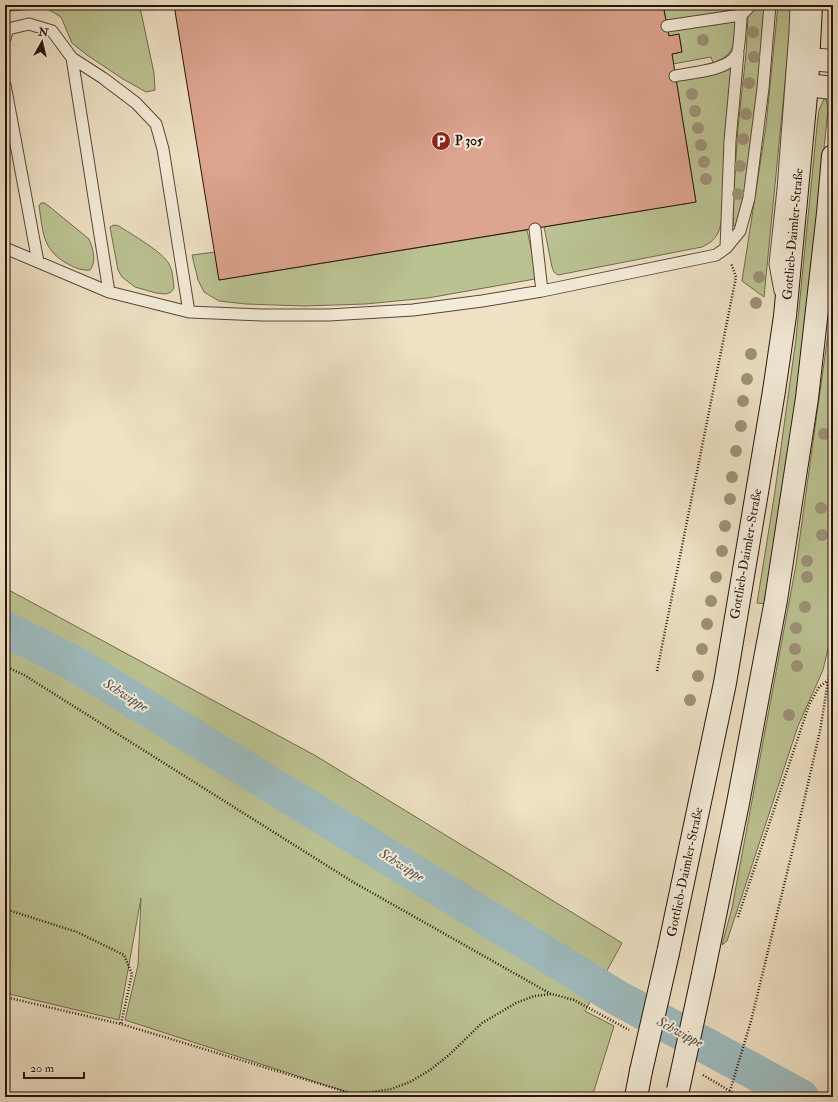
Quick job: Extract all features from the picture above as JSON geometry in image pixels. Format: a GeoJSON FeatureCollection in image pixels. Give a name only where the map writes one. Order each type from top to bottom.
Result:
{"type":"FeatureCollection","features":[{"type":"Feature","properties":{"kind":"main road","name":"Gottlieb-Daimler-Straße"},"geometry":{"type":"LineString","coordinates":[[636,1097],[725,683],[774,391],[785,316],[807,85],[811,5]]}},
{"type":"Feature","properties":{"kind":"main road"},"geometry":{"type":"LineString","coordinates":[[808,59],[833,61]]}},
{"type":"Feature","properties":{"kind":"main road"},"geometry":{"type":"LineString","coordinates":[[807,85],[833,88]]}},
{"type":"Feature","properties":{"kind":"main road"},"geometry":{"type":"LineString","coordinates":[[677,1094],[738,803],[776,600],[807,398],[830,207],[833,156]]}},
{"type":"Feature","properties":{"kind":"lane"},"geometry":{"type":"LineString","coordinates":[[667,26],[742,10],[751,5]]}},
{"type":"Feature","properties":{"kind":"lane"},"geometry":{"type":"LineString","coordinates":[[5,248],[109,292],[190,312],[262,315],[329,315],[413,310],[482,301],[542,291],[693,261],[716,255],[726,248],[740,231],[748,198],[763,88],[770,5]]}},
{"type":"Feature","properties":{"kind":"lane"},"geometry":{"type":"LineString","coordinates":[[785,316],[775,264],[783,190],[796,5]]}},
{"type":"Feature","properties":{"kind":"lane"},"geometry":{"type":"LineString","coordinates":[[726,248],[730,141],[742,10]]}},
{"type":"Feature","properties":{"kind":"lane"},"geometry":{"type":"LineString","coordinates":[[5,38],[8,29],[30,24],[52,31],[72,58],[103,78],[136,103],[156,124],[163,150],[190,312]]}},
{"type":"Feature","properties":{"kind":"lane"},"geometry":{"type":"LineString","coordinates":[[675,76],[720,67],[730,62],[738,53]]}},
{"type":"Feature","properties":{"kind":"lane"},"geometry":{"type":"LineString","coordinates":[[72,58],[109,292]]}},
{"type":"Feature","properties":{"kind":"lane"},"geometry":{"type":"LineString","coordinates":[[5,85],[38,262]]}},
{"type":"Feature","properties":{"kind":"lane"},"geometry":{"type":"LineString","coordinates":[[535,229],[542,291]]}},
{"type":"Feature","properties":{"kind":"path"},"geometry":{"type":"LineString","coordinates":[[657,671],[736,277],[726,248]]}},
{"type":"Feature","properties":{"kind":"path"},"geometry":{"type":"LineString","coordinates":[[730,1091],[749,1029],[800,821],[820,731],[833,650]]}},
{"type":"Feature","properties":{"kind":"path"},"geometry":{"type":"LineString","coordinates":[[5,666],[24,675],[353,882],[552,994],[574,1000],[633,1032]]}},
{"type":"Feature","properties":{"kind":"path"},"geometry":{"type":"LineString","coordinates":[[736,924],[809,705],[819,688],[828,680]]}},
{"type":"Feature","properties":{"kind":"path"},"geometry":{"type":"LineString","coordinates":[[5,909],[77,932],[124,955],[132,974],[122,1024]]}},
{"type":"Feature","properties":{"kind":"path"},"geometry":{"type":"LineString","coordinates":[[5,997],[122,1024],[350,1093],[391,1089],[410,1082],[430,1070],[449,1055],[482,1023],[516,1003],[534,996],[552,994]]}},
{"type":"Feature","properties":{"kind":"path"},"geometry":{"type":"LineString","coordinates":[[701,1074],[740,1097]]}},
{"type":"Feature","properties":{"kind":"green space"},"geometry":{"type":"Polygon","coordinates":[[[10,5],[137,5],[141,12],[154,73],[155,90],[146,92],[123,79],[87,55],[72,43],[61,17],[46,8],[11,11],[10,5]]]}},
{"type":"Feature","properties":{"kind":"green space"},"geometry":{"type":"Polygon","coordinates":[[[663,5],[738,5],[738,7],[712,14],[666,20],[663,5]]]}},
{"type":"Feature","properties":{"kind":"green space"},"geometry":{"type":"Polygon","coordinates":[[[760,5],[766,5],[761,63],[746,186],[737,221],[735,226],[733,226],[738,127],[746,54],[748,16],[760,5]]]}},
{"type":"Feature","properties":{"kind":"green space"},"geometry":{"type":"Polygon","coordinates":[[[778,5],[791,5],[789,42],[764,297],[742,281],[766,126],[778,5]]]}},
{"type":"Feature","properties":{"kind":"green space"},"geometry":{"type":"Polygon","coordinates":[[[734,20],[737,22],[734,42],[730,52],[721,60],[713,63],[711,57],[673,64],[672,54],[682,52],[679,34],[669,36],[668,31],[734,20]]]}},
{"type":"Feature","properties":{"kind":"green space"},"geometry":{"type":"Polygon","coordinates":[[[731,68],[722,216],[717,235],[702,247],[558,275],[554,272],[544,227],[696,202],[676,80],[724,71],[731,68]]]}},
{"type":"Feature","properties":{"kind":"green space"},"geometry":{"type":"Polygon","coordinates":[[[824,99],[826,99],[828,109],[816,233],[798,383],[766,604],[757,603],[774,498],[796,339],[817,126],[819,110],[824,99]]]}},
{"type":"Feature","properties":{"kind":"green space"},"geometry":{"type":"Polygon","coordinates":[[[41,203],[45,203],[89,239],[94,259],[90,270],[72,266],[58,258],[52,252],[45,239],[43,231],[39,206],[41,203]]]}},
{"type":"Feature","properties":{"kind":"green space"},"geometry":{"type":"Polygon","coordinates":[[[114,225],[119,226],[166,259],[173,276],[174,288],[171,292],[166,294],[156,293],[135,287],[122,277],[118,270],[110,227],[114,225]]]}},
{"type":"Feature","properties":{"kind":"green space"},"geometry":{"type":"Polygon","coordinates":[[[527,230],[537,275],[535,279],[428,298],[365,304],[304,306],[246,304],[219,301],[204,292],[198,280],[192,255],[215,252],[219,280],[527,230]]]}},
{"type":"Feature","properties":{"kind":"green space"},"geometry":{"type":"Polygon","coordinates":[[[833,298],[832,632],[823,670],[798,726],[727,941],[722,945],[732,908],[796,565],[833,298]]]}},
{"type":"Feature","properties":{"kind":"green space"},"geometry":{"type":"Polygon","coordinates":[[[5,588],[316,756],[622,943],[585,1011],[614,1026],[592,1097],[357,1097],[350,1093],[125,1020],[138,965],[141,898],[119,1020],[5,993],[5,588]]]}},
{"type":"Feature","properties":{"kind":"building","name":"P 305"},"geometry":{"type":"Polygon","coordinates":[[[174,5],[663,5],[669,36],[679,34],[682,52],[672,54],[696,202],[219,280],[174,5]]]}},
{"type":"Feature","properties":{"kind":"waterway","name":"Schwippe"},"geometry":{"type":"LineString","coordinates":[[5,629],[75,664],[616,997],[801,1097]]}},
{"type":"Feature","properties":{"kind":"place","name":"P 305"},"geometry":{"type":"Point","coordinates":[441,141]}}]}
